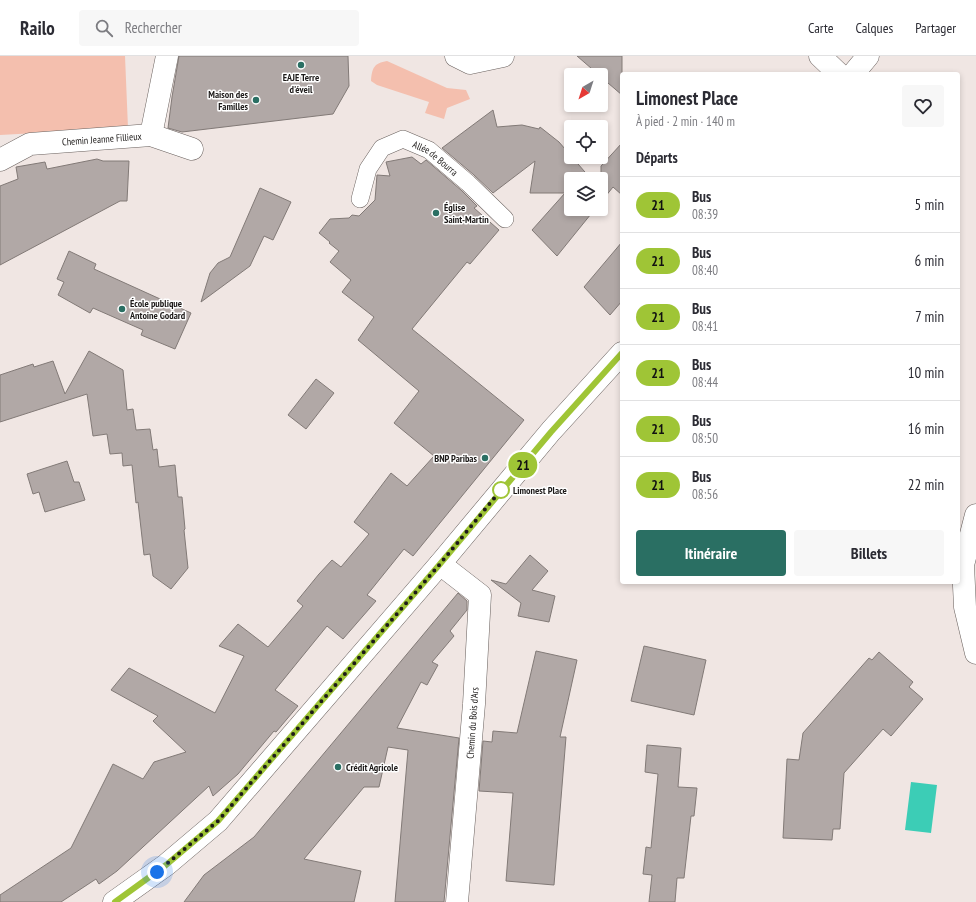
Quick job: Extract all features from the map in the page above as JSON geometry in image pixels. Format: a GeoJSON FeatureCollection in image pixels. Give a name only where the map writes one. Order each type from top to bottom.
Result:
{"type":"FeatureCollection","features":[{"type":"Feature","properties":{"kind":"street","name":"Chemin Jeanne Fillieux"},"geometry":{"type":"LineString","coordinates":[[0,160],[30,144],[152,134],[167,56]]}},
{"type":"Feature","properties":{"kind":"street"},"geometry":{"type":"LineString","coordinates":[[456,56],[470,63],[503,56]]}},
{"type":"Feature","properties":{"kind":"street"},"geometry":{"type":"LineString","coordinates":[[820,56],[837,72]]}},
{"type":"Feature","properties":{"kind":"street"},"geometry":{"type":"LineString","coordinates":[[855,72],[868,56]]}},
{"type":"Feature","properties":{"kind":"street"},"geometry":{"type":"LineString","coordinates":[[152,134],[192,149]]}},
{"type":"Feature","properties":{"kind":"street","name":"Allée de Bourra"},"geometry":{"type":"LineString","coordinates":[[360,199],[368,169],[382,148],[403,140],[429,150],[468,183],[505,219]]}},
{"type":"Feature","properties":{"kind":"street"},"geometry":{"type":"LineString","coordinates":[[114,902],[166,865],[218,821],[440,564],[551,432],[620,355]]}},
{"type":"Feature","properties":{"kind":"street"},"geometry":{"type":"LineString","coordinates":[[976,515],[963,565],[965,607],[976,653]]}},
{"type":"Feature","properties":{"kind":"street","name":"Chemin du Bois d'Ars"},"geometry":{"type":"LineString","coordinates":[[440,564],[480,595],[474,704],[457,902]]}},
{"type":"Feature","properties":{"kind":"shaded area"},"geometry":{"type":"Polygon","coordinates":[[[0,56],[125,56],[128,128],[0,135],[0,56]]]}},
{"type":"Feature","properties":{"kind":"shaded area"},"geometry":{"type":"Polygon","coordinates":[[[387,61],[447,88],[466,90],[470,99],[447,108],[444,119],[425,113],[429,102],[377,85],[371,81],[374,67],[379,63],[387,61]]]}},
{"type":"Feature","properties":{"kind":"shaded area"},"geometry":{"type":"Polygon","coordinates":[[[911,782],[937,785],[931,833],[905,830],[911,782]]]}},
{"type":"Feature","properties":{"kind":"building","name":"Maison des Familles"},"geometry":{"type":"Polygon","coordinates":[[[179,56],[348,56],[349,86],[333,114],[182,132],[168,128],[179,56]]]}},
{"type":"Feature","properties":{"kind":"building"},"geometry":{"type":"Polygon","coordinates":[[[577,56],[622,56],[620,93],[608,83],[608,68],[591,68],[577,56]]]}},
{"type":"Feature","properties":{"kind":"building"},"geometry":{"type":"Polygon","coordinates":[[[493,110],[497,127],[522,125],[539,129],[540,127],[564,148],[564,164],[578,164],[585,172],[564,172],[564,193],[530,193],[535,161],[493,193],[442,148],[493,110]]]}},
{"type":"Feature","properties":{"kind":"building"},"geometry":{"type":"Polygon","coordinates":[[[620,145],[620,193],[613,187],[608,193],[608,172],[601,172],[601,166],[603,164],[608,164],[608,158],[620,145]]]}},
{"type":"Feature","properties":{"kind":"building"},"geometry":{"type":"Polygon","coordinates":[[[412,157],[421,164],[426,160],[461,190],[477,206],[474,208],[499,230],[470,264],[467,262],[412,329],[524,420],[413,556],[404,549],[367,595],[376,601],[343,639],[327,626],[275,690],[298,706],[276,732],[274,731],[238,774],[213,796],[209,786],[117,871],[99,884],[96,879],[61,902],[0,902],[0,895],[71,848],[113,764],[143,779],[154,762],[186,752],[153,721],[158,716],[111,690],[129,668],[215,713],[244,656],[219,646],[238,624],[268,647],[303,606],[297,601],[319,574],[332,560],[341,567],[369,534],[354,522],[391,473],[407,486],[434,456],[394,423],[419,391],[358,340],[374,317],[342,292],[351,280],[330,262],[339,251],[319,233],[330,219],[349,218],[352,215],[359,216],[375,200],[377,175],[390,176],[386,162],[412,157]]]}},
{"type":"Feature","properties":{"kind":"building"},"geometry":{"type":"Polygon","coordinates":[[[97,159],[103,161],[129,161],[127,201],[120,201],[0,265],[0,186],[18,179],[16,167],[45,162],[47,169],[97,159]]]}},
{"type":"Feature","properties":{"kind":"building"},"geometry":{"type":"Polygon","coordinates":[[[260,188],[291,202],[273,240],[264,236],[250,266],[201,302],[210,273],[218,263],[230,257],[260,188]]]}},
{"type":"Feature","properties":{"kind":"building"},"geometry":{"type":"Polygon","coordinates":[[[564,194],[564,216],[589,216],[557,256],[532,230],[564,194]]]}},
{"type":"Feature","properties":{"kind":"building"},"geometry":{"type":"Polygon","coordinates":[[[620,244],[620,303],[610,315],[584,287],[620,244]]]}},
{"type":"Feature","properties":{"kind":"building"},"geometry":{"type":"Polygon","coordinates":[[[69,251],[96,264],[94,269],[191,313],[175,349],[141,335],[143,330],[93,308],[90,313],[58,295],[64,282],[57,279],[69,251]]]}},
{"type":"Feature","properties":{"kind":"building"},"geometry":{"type":"Polygon","coordinates":[[[89,351],[123,370],[127,410],[133,409],[136,430],[150,429],[153,450],[157,449],[159,467],[175,465],[178,497],[182,497],[188,568],[171,589],[153,576],[150,554],[144,555],[132,465],[123,466],[122,453],[110,454],[107,434],[93,436],[87,394],[0,422],[0,375],[33,364],[34,367],[53,361],[65,394],[89,351]]]}},
{"type":"Feature","properties":{"kind":"building"},"geometry":{"type":"Polygon","coordinates":[[[316,379],[334,393],[306,429],[288,415],[316,379]]]}},
{"type":"Feature","properties":{"kind":"building"},"geometry":{"type":"Polygon","coordinates":[[[67,461],[74,482],[79,482],[85,500],[45,512],[39,492],[33,494],[27,474],[67,461]]]}},
{"type":"Feature","properties":{"kind":"building"},"geometry":{"type":"Polygon","coordinates":[[[530,555],[548,571],[532,590],[555,596],[549,622],[518,616],[521,603],[491,580],[506,584],[530,555]]]}},
{"type":"Feature","properties":{"kind":"building"},"geometry":{"type":"Polygon","coordinates":[[[458,593],[467,601],[467,610],[450,631],[454,636],[432,662],[438,665],[427,685],[421,682],[397,728],[459,738],[444,902],[395,902],[408,750],[388,747],[379,787],[364,787],[304,859],[361,871],[354,902],[184,902],[204,875],[254,837],[458,593]]]}},
{"type":"Feature","properties":{"kind":"building"},"geometry":{"type":"Polygon","coordinates":[[[644,646],[706,660],[694,715],[631,701],[644,646]]]}},
{"type":"Feature","properties":{"kind":"building"},"geometry":{"type":"Polygon","coordinates":[[[536,651],[577,660],[560,737],[566,737],[554,885],[506,881],[513,793],[479,791],[483,741],[492,742],[493,731],[517,733],[536,651]]]}},
{"type":"Feature","properties":{"kind":"building"},"geometry":{"type":"Polygon","coordinates":[[[879,652],[913,682],[909,687],[923,699],[891,736],[883,729],[844,773],[840,829],[833,829],[832,840],[783,838],[787,759],[799,760],[803,733],[869,658],[872,660],[879,652]]]}},
{"type":"Feature","properties":{"kind":"building"},"geometry":{"type":"Polygon","coordinates":[[[647,745],[681,748],[678,787],[697,788],[694,816],[691,816],[684,878],[677,878],[675,902],[649,902],[652,875],[643,874],[646,847],[651,848],[658,774],[645,772],[647,745]]]}},
{"type":"Feature","properties":{"kind":"bus line","name":"21"},"geometry":{"type":"LineString","coordinates":[[115,902],[166,865],[218,821],[440,564],[551,432],[620,355]]}},
{"type":"Feature","properties":{"kind":"place","name":"EAJE Terre d'éveil"},"geometry":{"type":"Point","coordinates":[301,65]}},
{"type":"Feature","properties":{"kind":"place","name":"Maison des Familles"},"geometry":{"type":"Point","coordinates":[256,100]}},
{"type":"Feature","properties":{"kind":"place","name":"Église Saint-Martin"},"geometry":{"type":"Point","coordinates":[436,213]}},
{"type":"Feature","properties":{"kind":"place","name":"École publique Antoine Godard"},"geometry":{"type":"Point","coordinates":[122,309]}},
{"type":"Feature","properties":{"kind":"place","name":"BNP Paribas"},"geometry":{"type":"Point","coordinates":[485,458]}},
{"type":"Feature","properties":{"kind":"place","name":"Limonest Place"},"geometry":{"type":"Point","coordinates":[501,490]}},
{"type":"Feature","properties":{"kind":"place","name":"Crédit Agricole"},"geometry":{"type":"Point","coordinates":[338,767]}},
{"type":"Feature","properties":{"kind":"route"},"geometry":{"type":"LineString","coordinates":[[157,872],[218,821],[440,564],[501,490]]}}]}
